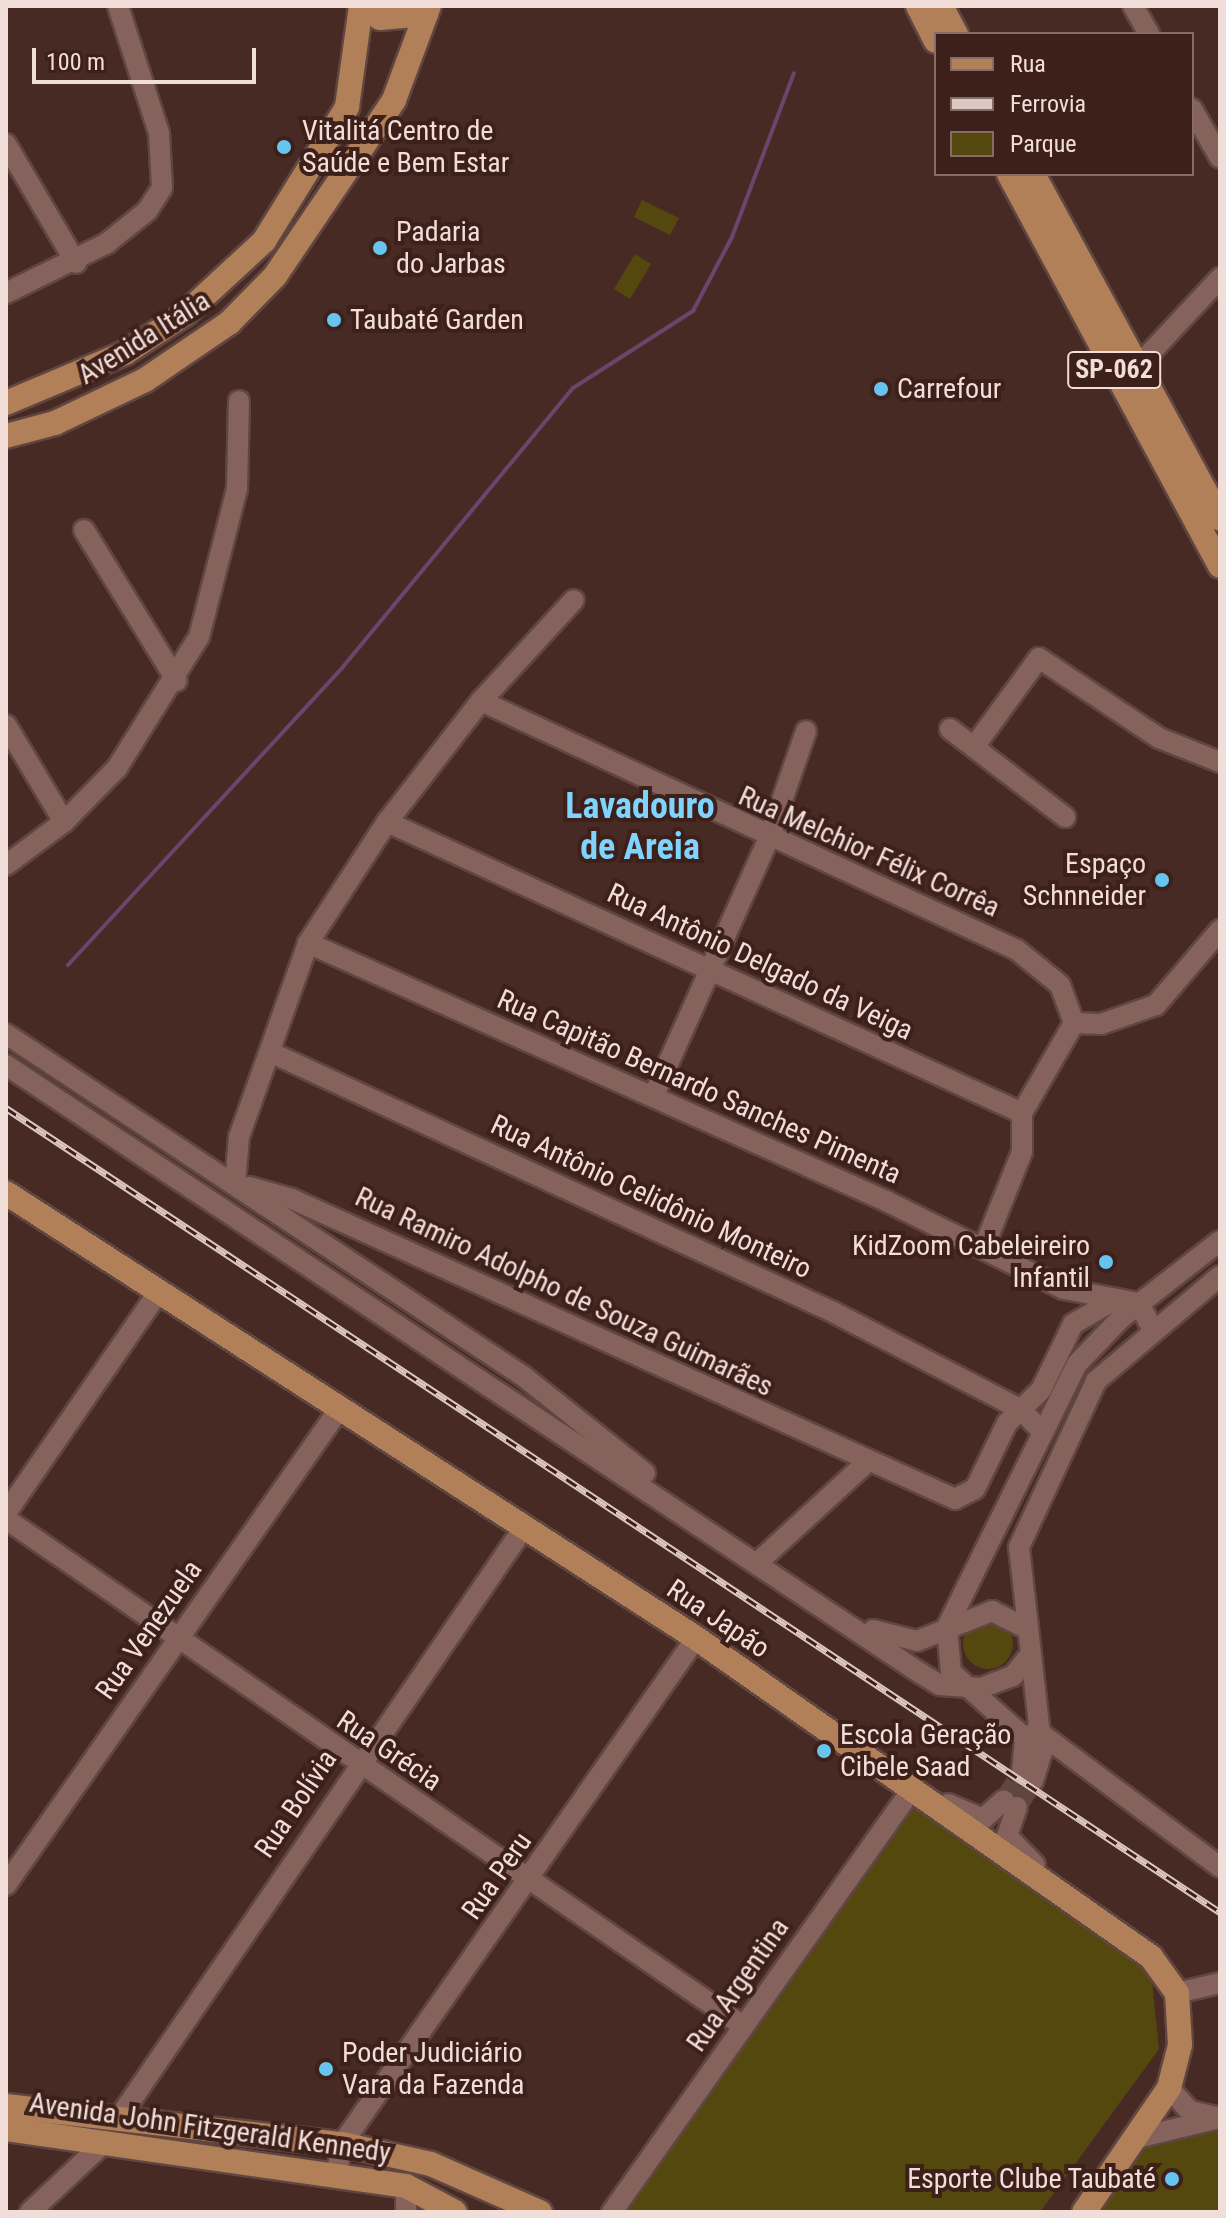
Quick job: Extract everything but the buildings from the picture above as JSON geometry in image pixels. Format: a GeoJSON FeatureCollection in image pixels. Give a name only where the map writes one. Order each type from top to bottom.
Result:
{"type":"FeatureCollection","features":[{"type":"Feature","properties":{"kind":"main road"},"geometry":{"type":"LineString","coordinates":[[363,6],[380,18],[427,10]]}},
{"type":"Feature","properties":{"kind":"main road","name":"Avenida Itália"},"geometry":{"type":"LineString","coordinates":[[6,403],[125,353],[185,314],[264,241],[347,107],[363,6]]}},
{"type":"Feature","properties":{"kind":"main road"},"geometry":{"type":"LineString","coordinates":[[918,6],[934,37]]}},
{"type":"Feature","properties":{"kind":"main road"},"geometry":{"type":"LineString","coordinates":[[941,6],[955,32]]}},
{"type":"Feature","properties":{"kind":"main road","name":"Avenida Itália"},"geometry":{"type":"LineString","coordinates":[[6,436],[101,403],[229,323],[275,276],[358,162],[394,100],[427,10]]}},
{"type":"Feature","properties":{"kind":"main road","name":"SP-062"},"geometry":{"type":"LineString","coordinates":[[1010,176],[1220,566]]}},
{"type":"Feature","properties":{"kind":"main road","name":"SP-062"},"geometry":{"type":"LineString","coordinates":[[1034,176],[1218,508]]}},
{"type":"Feature","properties":{"kind":"main road","name":"Rua Japão"},"geometry":{"type":"LineString","coordinates":[[6,1193],[696,1638],[862,1754],[910,1792],[1074,1899],[1151,1957],[1177,1993]]}},
{"type":"Feature","properties":{"kind":"main road"},"geometry":{"type":"LineString","coordinates":[[1084,2212],[1141,2137],[1169,2088],[1180,2045],[1177,1993]]}},
{"type":"Feature","properties":{"kind":"main road","name":"Avenida John Fitzgerald Kennedy"},"geometry":{"type":"LineString","coordinates":[[6,2106],[342,2144],[431,2164],[540,2212]]}},
{"type":"Feature","properties":{"kind":"main road","name":"Avenida John Fitzgerald Kennedy"},"geometry":{"type":"LineString","coordinates":[[6,2129],[406,2186],[455,2212]]}},
{"type":"Feature","properties":{"kind":"street"},"geometry":{"type":"LineString","coordinates":[[6,293],[76,263],[147,211],[162,188],[159,133],[118,6]]}},
{"type":"Feature","properties":{"kind":"street"},"geometry":{"type":"LineString","coordinates":[[1133,6],[1148,32]]}},
{"type":"Feature","properties":{"kind":"street"},"geometry":{"type":"LineString","coordinates":[[1194,112],[1220,158]]}},
{"type":"Feature","properties":{"kind":"street"},"geometry":{"type":"LineString","coordinates":[[6,144],[76,263]]}},
{"type":"Feature","properties":{"kind":"street"},"geometry":{"type":"LineString","coordinates":[[1139,365],[1220,278]]}},
{"type":"Feature","properties":{"kind":"street"},"geometry":{"type":"LineString","coordinates":[[6,865],[64,822],[117,768],[177,681],[224,562],[237,489],[239,401]]}},
{"type":"Feature","properties":{"kind":"street"},"geometry":{"type":"LineString","coordinates":[[84,530],[177,681]]}},
{"type":"Feature","properties":{"kind":"street"},"geometry":{"type":"LineString","coordinates":[[235,1184],[239,1137],[272,1053],[308,943],[387,822],[481,701],[574,600]]}},
{"type":"Feature","properties":{"kind":"street"},"geometry":{"type":"LineString","coordinates":[[974,747],[1039,658],[1159,738],[1220,762]]}},
{"type":"Feature","properties":{"kind":"street","name":"Rua Melchior Félix Corrêa"},"geometry":{"type":"LineString","coordinates":[[481,701],[769,838],[1017,950],[1060,985],[1074,1023]]}},
{"type":"Feature","properties":{"kind":"street"},"geometry":{"type":"LineString","coordinates":[[6,725],[64,822]]}},
{"type":"Feature","properties":{"kind":"street"},"geometry":{"type":"LineString","coordinates":[[950,729],[1065,817]]}},
{"type":"Feature","properties":{"kind":"street"},"geometry":{"type":"LineString","coordinates":[[654,1095],[769,838],[806,731]]}},
{"type":"Feature","properties":{"kind":"street","name":"Rua Antônio Delgado da Veiga"},"geometry":{"type":"LineString","coordinates":[[387,822],[1022,1113]]}},
{"type":"Feature","properties":{"kind":"street"},"geometry":{"type":"LineString","coordinates":[[984,1247],[1022,1152],[1022,1113],[1074,1023],[1101,1024],[1156,1005],[1220,930]]}},
{"type":"Feature","properties":{"kind":"street","name":"Rua Capitão Bernardo Sanches Pimenta"},"geometry":{"type":"LineString","coordinates":[[308,943],[654,1095],[984,1247],[1064,1289],[1109,1303],[1139,1303]]}},
{"type":"Feature","properties":{"kind":"street"},"geometry":{"type":"LineString","coordinates":[[6,1034],[523,1376],[760,1560],[920,1673],[966,1687],[1003,1681],[1027,1659]]}},
{"type":"Feature","properties":{"kind":"street","name":"Rua Antônio Celidônio Monteiro"},"geometry":{"type":"LineString","coordinates":[[272,1053],[833,1312],[1020,1409],[1041,1430]]}},
{"type":"Feature","properties":{"kind":"street"},"geometry":{"type":"LineString","coordinates":[[6,1065],[760,1560],[868,1627],[905,1643],[992,1611],[1023,1627]]}},
{"type":"Feature","properties":{"kind":"street"},"geometry":{"type":"LineString","coordinates":[[201,1162],[239,1137]]}},
{"type":"Feature","properties":{"kind":"street"},"geometry":{"type":"LineString","coordinates":[[190,1184],[235,1184]]}},
{"type":"Feature","properties":{"kind":"street","name":"Rua Ramiro Adolpho de Souza Guimarães"},"geometry":{"type":"LineString","coordinates":[[235,1184],[292,1199],[865,1464],[955,1499],[968,1495],[1020,1409],[1041,1390],[1073,1324]]}},
{"type":"Feature","properties":{"kind":"street"},"geometry":{"type":"LineString","coordinates":[[1220,1241],[1139,1303],[1077,1364],[1041,1430],[947,1627],[948,1664],[966,1687],[1025,1738],[1028,1777],[1042,1752],[1036,1730],[1023,1627],[1019,1547],[1089,1391],[1153,1331],[1220,1276]]}},
{"type":"Feature","properties":{"kind":"street"},"geometry":{"type":"LineString","coordinates":[[1192,1264],[1188,1280],[1201,1292]]}},
{"type":"Feature","properties":{"kind":"street"},"geometry":{"type":"LineString","coordinates":[[1064,1289],[1073,1324],[1109,1303]]}},
{"type":"Feature","properties":{"kind":"street"},"geometry":{"type":"LineString","coordinates":[[6,1513],[160,1290]]}},
{"type":"Feature","properties":{"kind":"street"},"geometry":{"type":"LineString","coordinates":[[1139,1303],[1153,1331]]}},
{"type":"Feature","properties":{"kind":"street","name":"Rua Venezuela"},"geometry":{"type":"LineString","coordinates":[[6,1885],[175,1639],[340,1408]]}},
{"type":"Feature","properties":{"kind":"street"},"geometry":{"type":"LineString","coordinates":[[760,1560],[865,1464]]}},
{"type":"Feature","properties":{"kind":"street","name":"Rua Grécia"},"geometry":{"type":"LineString","coordinates":[[6,1519],[175,1639],[743,2026]]}},
{"type":"Feature","properties":{"kind":"street","name":"Rua Bolívia"},"geometry":{"type":"LineString","coordinates":[[119,2118],[357,1763],[525,1526]]}},
{"type":"Feature","properties":{"kind":"street","name":"Rua Peru"},"geometry":{"type":"LineString","coordinates":[[342,2144],[696,1638]]}},
{"type":"Feature","properties":{"kind":"street"},"geometry":{"type":"LineString","coordinates":[[1036,1730],[1220,1867]]}},
{"type":"Feature","properties":{"kind":"street"},"geometry":{"type":"LineString","coordinates":[[862,1754],[971,1817],[995,1813],[1011,1804],[1007,1836],[1074,1899]]}},
{"type":"Feature","properties":{"kind":"street","name":"Rua Argentina"},"geometry":{"type":"LineString","coordinates":[[612,2212],[910,1792]]}},
{"type":"Feature","properties":{"kind":"street"},"geometry":{"type":"LineString","coordinates":[[1177,1993],[1220,1983]]}},
{"type":"Feature","properties":{"kind":"street"},"geometry":{"type":"LineString","coordinates":[[1169,2088],[1190,2111],[1219,2118]]}},
{"type":"Feature","properties":{"kind":"street"},"geometry":{"type":"LineString","coordinates":[[1141,2137],[1219,2118]]}},
{"type":"Feature","properties":{"kind":"street"},"geometry":{"type":"LineString","coordinates":[[30,2212],[106,2141]]}},
{"type":"Feature","properties":{"kind":"street"},"geometry":{"type":"LineString","coordinates":[[336,2176],[342,2144]]}},
{"type":"Feature","properties":{"kind":"street","name":"Avenida John Fitzgerald Kennedy"},"geometry":{"type":"LineString","coordinates":[[406,2186],[406,2212]]}},
{"type":"Feature","properties":{"kind":"green space"},"geometry":{"type":"Polygon","coordinates":[[[642,200],[679,218],[670,235],[634,217],[642,200]]]}},
{"type":"Feature","properties":{"kind":"green space"},"geometry":{"type":"Polygon","coordinates":[[[635,254],[651,264],[630,299],[614,289],[635,254]]]}},
{"type":"Feature","properties":{"kind":"green space"},"geometry":{"type":"Polygon","coordinates":[[[988,1619],[1006,1626],[1013,1644],[1006,1662],[988,1669],[970,1662],[963,1644],[970,1626],[988,1619]]]}},
{"type":"Feature","properties":{"kind":"green space"},"geometry":{"type":"Polygon","coordinates":[[[909,1805],[1139,1956],[1152,1981],[1159,2049],[1040,2212],[622,2212],[909,1805]]]}},
{"type":"Feature","properties":{"kind":"green space","name":"Esporte Clube Taubaté"},"geometry":{"type":"Polygon","coordinates":[[[1220,2125],[1220,2212],[1101,2212],[1145,2145],[1220,2125]]]}},
{"type":"Feature","properties":{"kind":"waterway"},"geometry":{"type":"LineString","coordinates":[[68,965],[342,668],[573,388],[693,311],[732,237],[794,73]]}},
{"type":"Feature","properties":{"kind":"tunnel"},"geometry":{"type":"LineString","coordinates":[[1004,1800],[1022,1773]]}},
{"type":"Feature","properties":{"kind":"tunnel"},"geometry":{"type":"LineString","coordinates":[[1017,1807],[1033,1781]]}},
{"type":"Feature","properties":{"kind":"railway"},"geometry":{"type":"LineString","coordinates":[[6,1108],[1220,1912]]}},
{"type":"Feature","properties":{"kind":"place","name":"Vitalitá Centro de Saúde e Bem Estar"},"geometry":{"type":"Point","coordinates":[284,147]}},
{"type":"Feature","properties":{"kind":"place","name":"Padaria do Jarbas"},"geometry":{"type":"Point","coordinates":[380,248]}},
{"type":"Feature","properties":{"kind":"place","name":"Taubaté Garden"},"geometry":{"type":"Point","coordinates":[334,320]}},
{"type":"Feature","properties":{"kind":"place","name":"Carrefour"},"geometry":{"type":"Point","coordinates":[881,389]}},
{"type":"Feature","properties":{"kind":"place","name":"Espaço Schnneider"},"geometry":{"type":"Point","coordinates":[1162,880]}},
{"type":"Feature","properties":{"kind":"place","name":"KidZoom Cabeleireiro Infantil"},"geometry":{"type":"Point","coordinates":[1106,1262]}},
{"type":"Feature","properties":{"kind":"place","name":"Escola Geração Cibele Saad"},"geometry":{"type":"Point","coordinates":[824,1751]}},
{"type":"Feature","properties":{"kind":"place","name":"Poder Judiciário Vara da Fazenda"},"geometry":{"type":"Point","coordinates":[326,2069]}},
{"type":"Feature","properties":{"kind":"place","name":"Esporte Clube Taubaté"},"geometry":{"type":"Point","coordinates":[1172,2179]}},
{"type":"Feature","properties":{"kind":"district","name":"Lavadouro de Areia"},"geometry":{"type":"Point","coordinates":[640,826]}}]}
